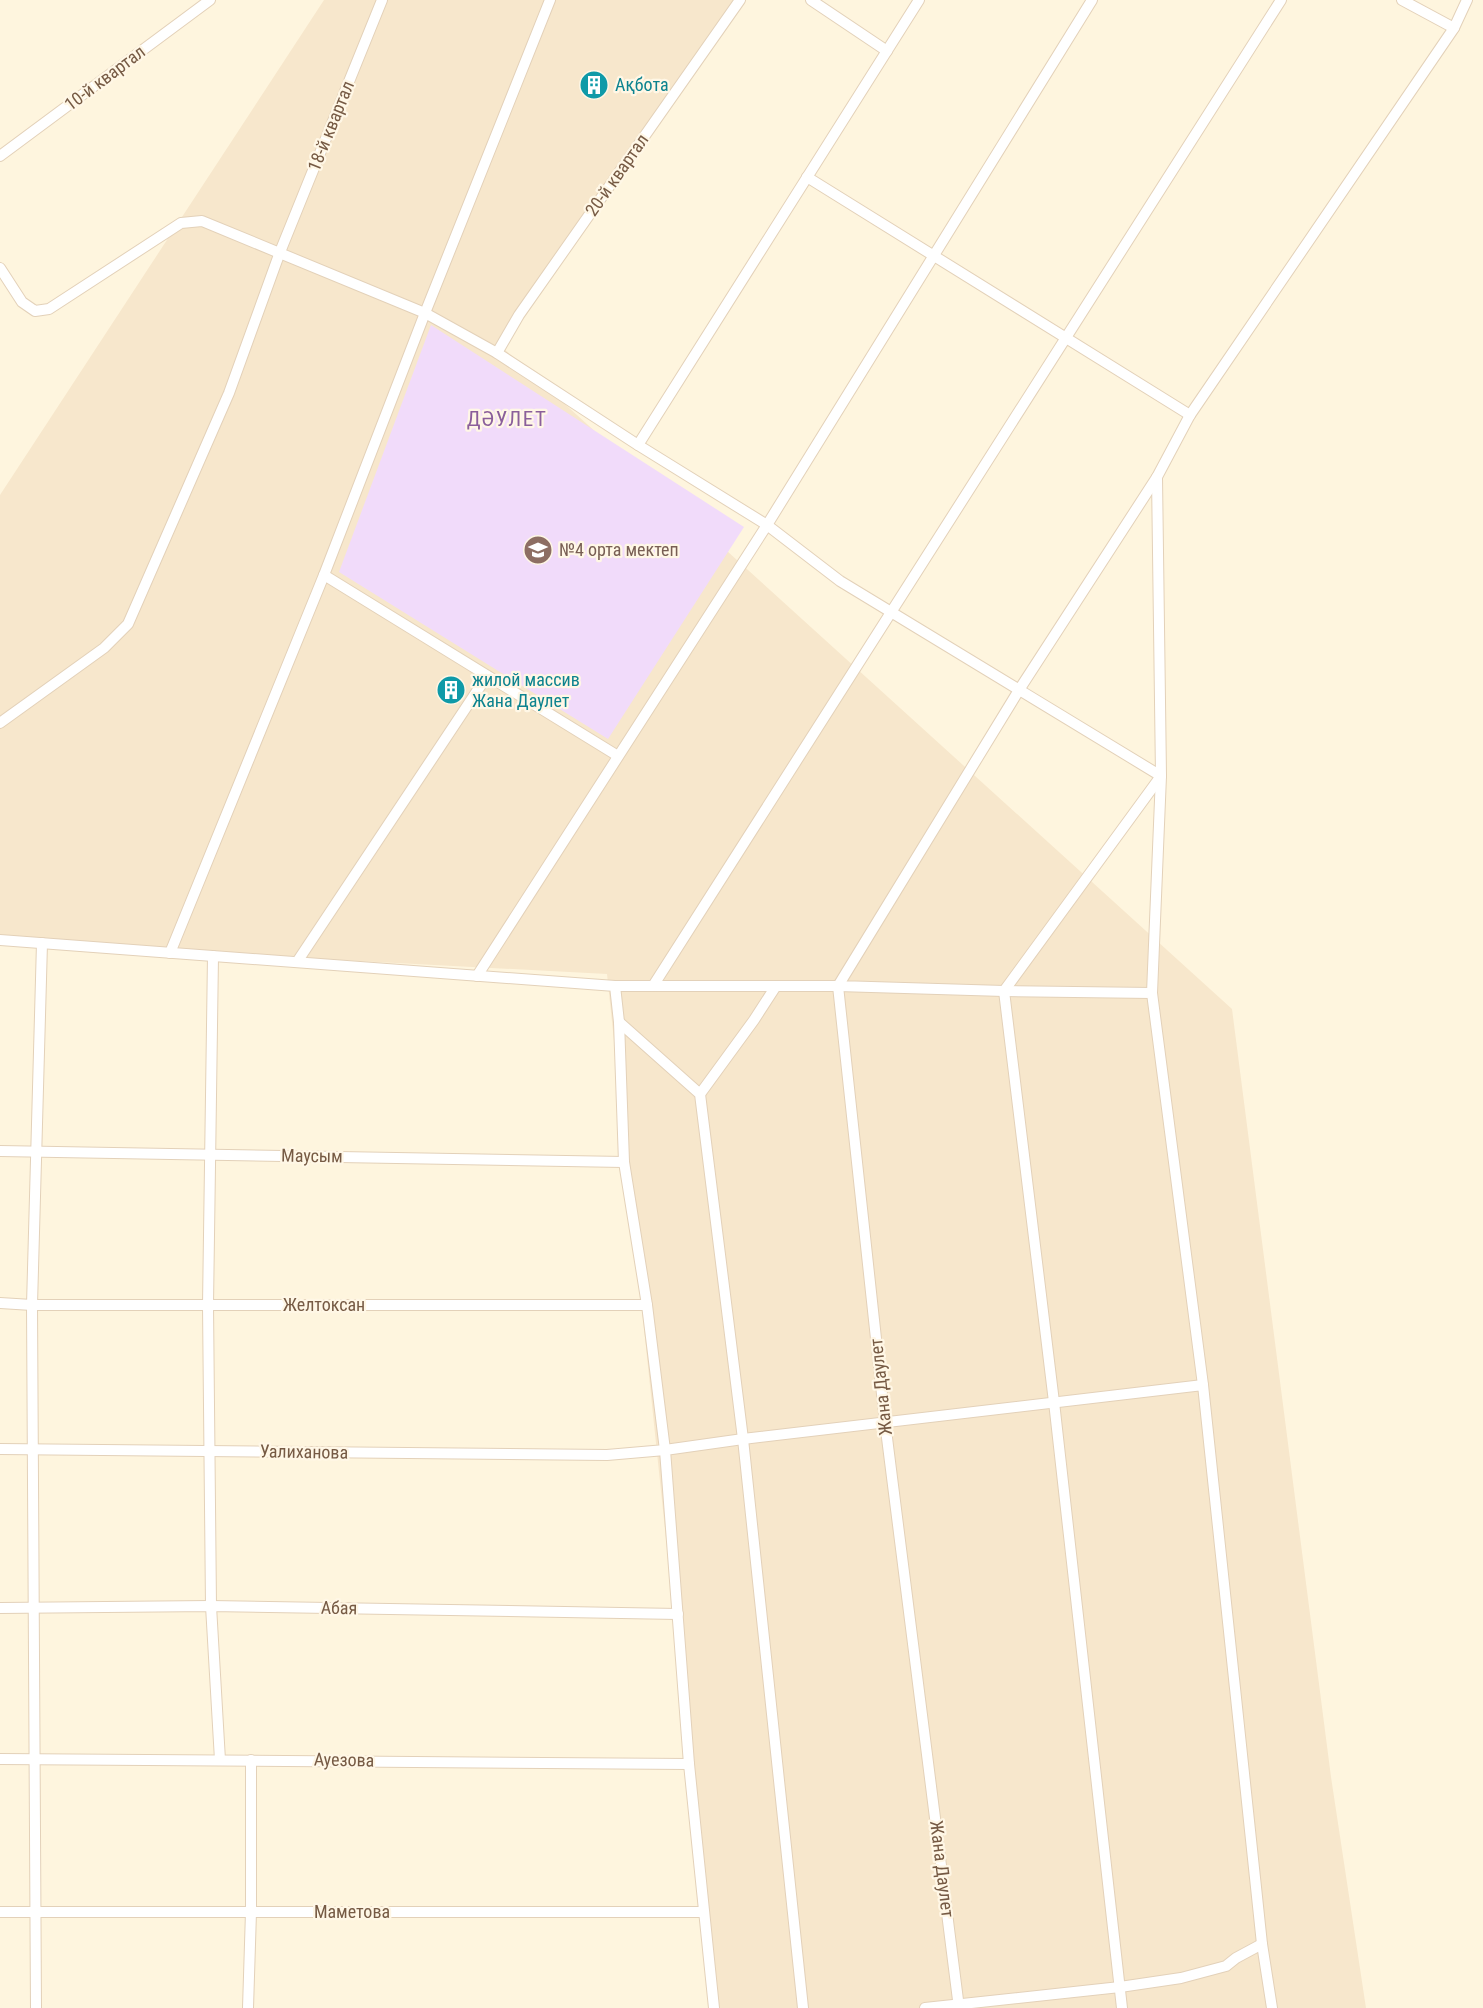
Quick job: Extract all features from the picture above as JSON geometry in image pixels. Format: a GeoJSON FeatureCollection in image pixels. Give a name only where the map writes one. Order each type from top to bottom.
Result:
{"type":"FeatureCollection","features":[{"type":"Feature","properties":{"kind":"street","name":"10-й квартал"},"geometry":{"type":"LineString","coordinates":[[0,156],[210,0]]}},
{"type":"Feature","properties":{"kind":"street","name":"18-й квартал"},"geometry":{"type":"LineString","coordinates":[[0,723],[104,648],[128,624],[229,393],[280,252],[382,0]]}},
{"type":"Feature","properties":{"kind":"street"},"geometry":{"type":"LineString","coordinates":[[170,953],[324,575],[549,0]]}},
{"type":"Feature","properties":{"kind":"street","name":"20-й квартал"},"geometry":{"type":"LineString","coordinates":[[497,353],[525,306],[740,0]]}},
{"type":"Feature","properties":{"kind":"street"},"geometry":{"type":"LineString","coordinates":[[811,0],[887,51]]}},
{"type":"Feature","properties":{"kind":"street"},"geometry":{"type":"LineString","coordinates":[[638,445],[919,0]]}},
{"type":"Feature","properties":{"kind":"street"},"geometry":{"type":"LineString","coordinates":[[477,976],[767,525],[1092,0]]}},
{"type":"Feature","properties":{"kind":"street"},"geometry":{"type":"LineString","coordinates":[[653,986],[1281,0]]}},
{"type":"Feature","properties":{"kind":"street"},"geometry":{"type":"LineString","coordinates":[[1402,0],[1454,28]]}},
{"type":"Feature","properties":{"kind":"street"},"geometry":{"type":"LineString","coordinates":[[838,986],[1019,690],[1157,477],[1190,415],[1454,28],[1467,0]]}},
{"type":"Feature","properties":{"kind":"street"},"geometry":{"type":"LineString","coordinates":[[807,177],[1190,415]]}},
{"type":"Feature","properties":{"kind":"street"},"geometry":{"type":"LineString","coordinates":[[0,268],[22,302],[34,311],[49,309],[181,223],[202,221],[425,313],[497,353],[638,445],[767,525],[840,581],[1161,776]]}},
{"type":"Feature","properties":{"kind":"street"},"geometry":{"type":"LineString","coordinates":[[1157,477],[1161,776],[1152,993],[1203,1385],[1262,1944],[1272,2008]]}},
{"type":"Feature","properties":{"kind":"street"},"geometry":{"type":"LineString","coordinates":[[324,575],[618,756]]}},
{"type":"Feature","properties":{"kind":"street"},"geometry":{"type":"LineString","coordinates":[[297,962],[488,676]]}},
{"type":"Feature","properties":{"kind":"street"},"geometry":{"type":"LineString","coordinates":[[1122,2008],[1054,1402],[1004,991],[1161,776]]}},
{"type":"Feature","properties":{"kind":"street"},"geometry":{"type":"LineString","coordinates":[[0,940],[615,986],[838,986],[1152,993]]}},
{"type":"Feature","properties":{"kind":"street"},"geometry":{"type":"LineString","coordinates":[[36,2008],[32,1305],[42,943]]}},
{"type":"Feature","properties":{"kind":"street"},"geometry":{"type":"LineString","coordinates":[[213,956],[208,1305],[211,1606],[220,1760]]}},
{"type":"Feature","properties":{"kind":"street"},"geometry":{"type":"LineString","coordinates":[[615,986],[619,1022],[624,1162],[647,1305],[664,1450],[688,1764],[714,2008]]}},
{"type":"Feature","properties":{"kind":"street"},"geometry":{"type":"LineString","coordinates":[[700,1094],[776,986]]}},
{"type":"Feature","properties":{"kind":"street","name":"Жана Даулет"},"geometry":{"type":"LineString","coordinates":[[838,986],[885,1422],[959,2006]]}},
{"type":"Feature","properties":{"kind":"street"},"geometry":{"type":"LineString","coordinates":[[619,1022],[700,1094],[743,1438],[803,2008]]}},
{"type":"Feature","properties":{"kind":"street","name":"Маусым"},"geometry":{"type":"LineString","coordinates":[[0,1151],[624,1162]]}},
{"type":"Feature","properties":{"kind":"street","name":"Желтоксан"},"geometry":{"type":"LineString","coordinates":[[0,1303],[32,1305],[647,1305]]}},
{"type":"Feature","properties":{"kind":"street","name":"Уалиханова"},"geometry":{"type":"LineString","coordinates":[[0,1449],[607,1455],[1203,1385]]}},
{"type":"Feature","properties":{"kind":"street","name":"Абая"},"geometry":{"type":"LineString","coordinates":[[0,1608],[211,1606],[678,1614]]}},
{"type":"Feature","properties":{"kind":"street","name":"Ауезова"},"geometry":{"type":"LineString","coordinates":[[0,1759],[688,1764]]}},
{"type":"Feature","properties":{"kind":"street"},"geometry":{"type":"LineString","coordinates":[[248,2008],[252,1912],[251,1760]]}},
{"type":"Feature","properties":{"kind":"street","name":"Маметова"},"geometry":{"type":"LineString","coordinates":[[0,1912],[703,1912]]}},
{"type":"Feature","properties":{"kind":"street"},"geometry":{"type":"LineString","coordinates":[[925,2008],[1120,1987],[1204,1973],[1226,1966],[1262,1944]]}},
{"type":"Feature","properties":{"kind":"shaded area"},"geometry":{"type":"Polygon","coordinates":[[[324,0],[739,0],[502,347],[1232,1009],[1331,1777],[1366,2008],[715,2008],[607,974],[0,942],[0,495],[324,0]]]}},
{"type":"Feature","properties":{"kind":"shaded area","name":"№4 орта мектеп"},"geometry":{"type":"Polygon","coordinates":[[[431,325],[744,527],[608,739],[339,572],[431,325]]]}},
{"type":"Feature","properties":{"kind":"place","name":"Ақбота"},"geometry":{"type":"Point","coordinates":[594,85]}},
{"type":"Feature","properties":{"kind":"place","name":"№4 орта мектеп"},"geometry":{"type":"Point","coordinates":[538,550]}},
{"type":"Feature","properties":{"kind":"place","name":"жилой массив Жана Даулет"},"geometry":{"type":"Point","coordinates":[451,690]}},
{"type":"Feature","properties":{"kind":"district","name":"ДӘУЛЕТ"},"geometry":{"type":"Point","coordinates":[507,419]}}]}
